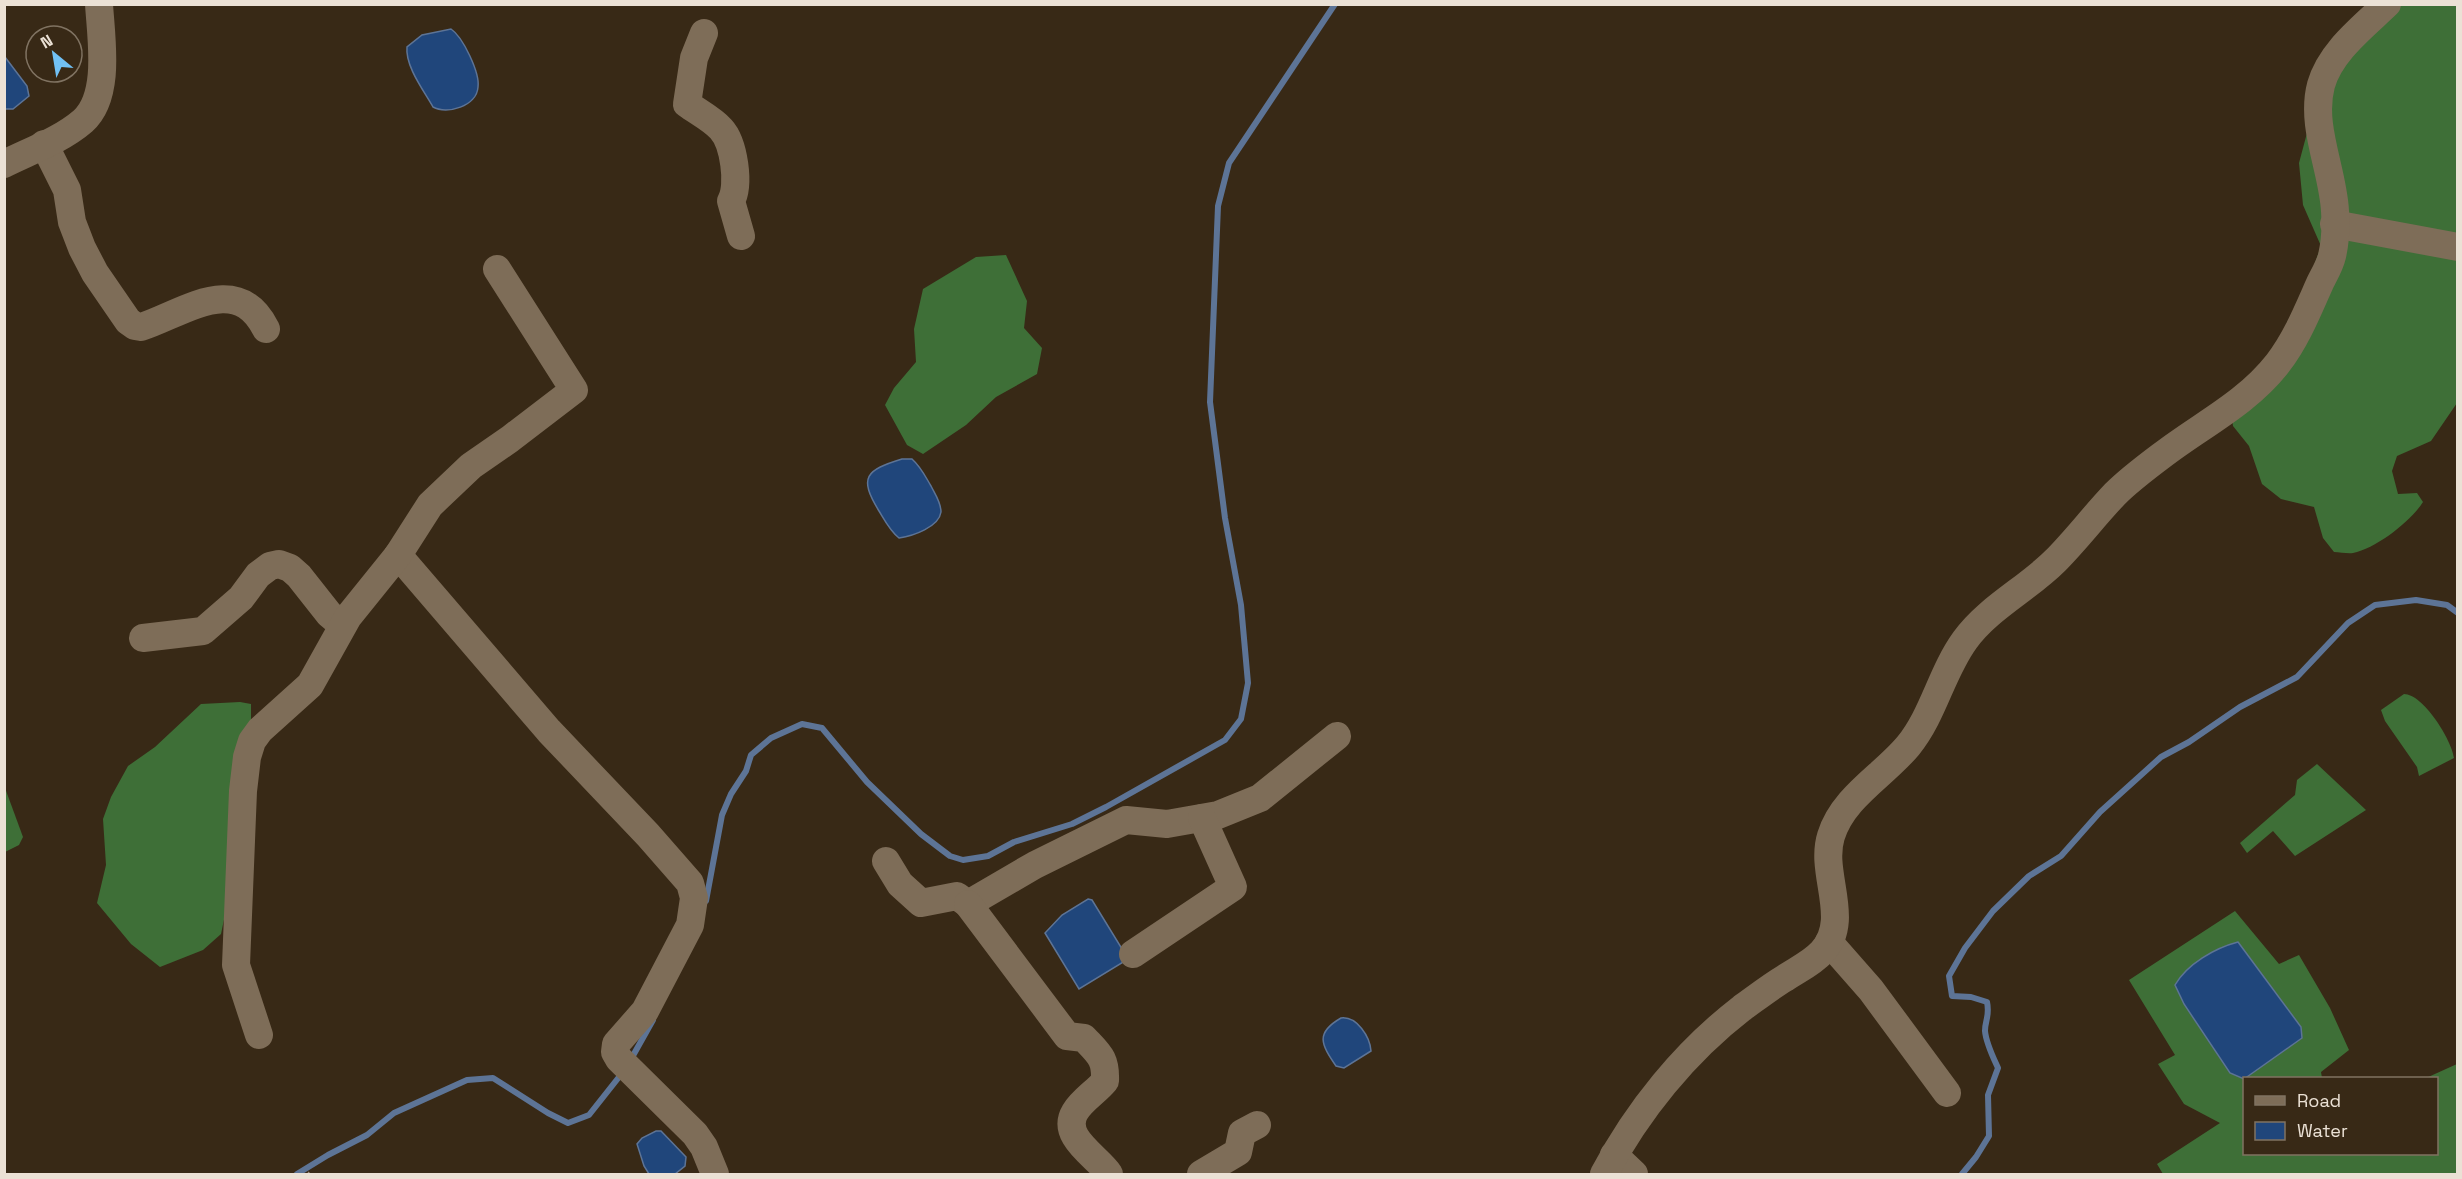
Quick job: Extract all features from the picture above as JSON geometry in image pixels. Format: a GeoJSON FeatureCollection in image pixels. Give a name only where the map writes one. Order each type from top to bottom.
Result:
{"type":"FeatureCollection","features":[{"type":"Feature","properties":{"kind":"street"},"geometry":{"type":"LineString","coordinates":[[4,164],[85,120],[97,100],[103,64],[99,4]]}},
{"type":"Feature","properties":{"kind":"street"},"geometry":{"type":"LineString","coordinates":[[1617,1168],[1637,1118],[1690,1056],[1738,1011],[1819,956],[1828,944],[1834,924],[1835,910],[1828,874],[1828,846],[1832,833],[1844,811],[1861,791],[1898,758],[1920,730],[1965,639],[1977,626],[2053,563],[2118,491],[2163,454],[2234,406],[2257,387],[2281,360],[2304,319],[2332,258],[2336,210],[2324,156],[2319,111],[2320,87],[2328,69],[2345,45],[2387,4]]}},
{"type":"Feature","properties":{"kind":"street"},"geometry":{"type":"LineString","coordinates":[[704,33],[694,58],[687,104],[720,128],[726,136],[733,158],[736,180],[734,195],[730,201],[741,236]]}},
{"type":"Feature","properties":{"kind":"street"},"geometry":{"type":"LineString","coordinates":[[44,144],[68,190],[72,222],[82,248],[95,273],[128,321],[141,327],[205,300],[226,298],[241,302],[256,312],[266,329]]}},
{"type":"Feature","properties":{"kind":"street"},"geometry":{"type":"LineString","coordinates":[[2334,224],[2457,247]]}},
{"type":"Feature","properties":{"kind":"street"},"geometry":{"type":"LineString","coordinates":[[258,1035],[236,965],[243,791],[247,757],[252,741],[260,730],[310,686],[342,625],[398,555],[418,522],[450,484],[574,390],[497,269]]}},
{"type":"Feature","properties":{"kind":"street"},"geometry":{"type":"LineString","coordinates":[[398,555],[549,731],[690,882],[694,898],[690,925],[645,1011],[616,1044],[615,1052],[695,1134],[704,1147],[715,1174]]}},
{"type":"Feature","properties":{"kind":"street"},"geometry":{"type":"LineString","coordinates":[[143,638],[203,631],[240,598],[258,575],[270,566],[279,564],[295,572],[329,614],[342,625]]}},
{"type":"Feature","properties":{"kind":"street"},"geometry":{"type":"LineString","coordinates":[[968,904],[1035,865],[1126,819],[1167,824],[1218,815],[1260,798],[1337,736]]}},
{"type":"Feature","properties":{"kind":"street"},"geometry":{"type":"LineString","coordinates":[[1133,954],[1233,887],[1202,818]]}},
{"type":"Feature","properties":{"kind":"street"},"geometry":{"type":"LineString","coordinates":[[886,861],[900,884],[921,903],[957,896],[968,904],[1067,1036],[1084,1038],[1102,1058],[1106,1067],[1105,1081],[1075,1112],[1072,1122],[1074,1135],[1109,1174]]}},
{"type":"Feature","properties":{"kind":"street"},"geometry":{"type":"LineString","coordinates":[[1828,944],[1871,990],[1947,1093]]}},
{"type":"Feature","properties":{"kind":"street"},"geometry":{"type":"LineString","coordinates":[[1201,1174],[1238,1152],[1242,1133],[1257,1125]]}},
{"type":"Feature","properties":{"kind":"green space"},"geometry":{"type":"Polygon","coordinates":[[[2382,5],[2457,5],[2457,403],[2431,441],[2397,456],[2392,471],[2398,494],[2417,493],[2423,502],[2418,509],[2383,540],[2362,550],[2346,553],[2334,552],[2323,538],[2314,507],[2281,499],[2262,484],[2249,446],[2233,426],[2230,402],[2290,333],[2321,246],[2303,205],[2299,163],[2307,133],[2309,99],[2382,5]]]}},
{"type":"Feature","properties":{"kind":"green space"},"geometry":{"type":"Polygon","coordinates":[[[1006,255],[1027,301],[1024,328],[1042,348],[1037,374],[996,397],[966,425],[923,454],[907,445],[885,405],[894,388],[916,362],[914,329],[923,289],[976,257],[1006,255]]]}},
{"type":"Feature","properties":{"kind":"green space"},"geometry":{"type":"Polygon","coordinates":[[[2404,694],[2420,701],[2428,710],[2448,740],[2454,758],[2419,776],[2417,767],[2385,721],[2381,710],[2404,694]]]}},
{"type":"Feature","properties":{"kind":"green space"},"geometry":{"type":"Polygon","coordinates":[[[240,702],[251,704],[251,724],[233,876],[221,934],[203,950],[160,967],[131,944],[97,903],[106,865],[103,819],[111,797],[128,766],[155,747],[201,704],[240,702]]]}},
{"type":"Feature","properties":{"kind":"green space"},"geometry":{"type":"Polygon","coordinates":[[[2317,764],[2366,810],[2295,856],[2273,831],[2247,853],[2240,843],[2295,795],[2297,780],[2317,764]]]}},
{"type":"Feature","properties":{"kind":"green space"},"geometry":{"type":"Polygon","coordinates":[[[5,788],[23,837],[19,845],[5,852],[5,788]]]}},
{"type":"Feature","properties":{"kind":"green space"},"geometry":{"type":"Polygon","coordinates":[[[2235,911],[2279,964],[2299,955],[2330,1008],[2349,1050],[2321,1072],[2322,1077],[2243,1077],[2243,1155],[2438,1155],[2438,1077],[2428,1077],[2457,1064],[2457,1174],[2163,1174],[2157,1164],[2220,1123],[2184,1104],[2158,1064],[2175,1055],[2129,980],[2235,911]]]}},
{"type":"Feature","properties":{"kind":"water"},"geometry":{"type":"Polygon","coordinates":[[[451,29],[461,39],[470,56],[478,87],[473,99],[467,104],[446,110],[433,107],[409,62],[407,47],[422,35],[451,29]]]}},
{"type":"Feature","properties":{"kind":"water"},"geometry":{"type":"Polygon","coordinates":[[[5,57],[27,86],[29,96],[13,109],[5,109],[5,57]]]}},
{"type":"Feature","properties":{"kind":"water"},"geometry":{"type":"Polygon","coordinates":[[[902,459],[912,459],[920,468],[937,498],[941,512],[931,526],[918,533],[899,538],[890,529],[872,499],[868,483],[873,471],[902,459]]]}},
{"type":"Feature","properties":{"kind":"water"},"geometry":{"type":"Polygon","coordinates":[[[1088,899],[1092,900],[1127,957],[1125,961],[1079,989],[1045,933],[1062,915],[1088,899]]]}},
{"type":"Feature","properties":{"kind":"water"},"geometry":{"type":"Polygon","coordinates":[[[2238,942],[2301,1027],[2302,1038],[2243,1079],[2230,1073],[2184,1004],[2175,985],[2194,964],[2220,948],[2238,942]]]}},
{"type":"Feature","properties":{"kind":"water"},"geometry":{"type":"Polygon","coordinates":[[[1341,1018],[1352,1020],[1362,1028],[1371,1051],[1344,1068],[1336,1066],[1323,1039],[1327,1029],[1341,1018]]]}},
{"type":"Feature","properties":{"kind":"water"},"geometry":{"type":"Polygon","coordinates":[[[661,1131],[686,1157],[685,1166],[675,1174],[649,1174],[644,1166],[637,1144],[642,1138],[661,1131]]]}},
{"type":"Feature","properties":{"kind":"waterway"},"geometry":{"type":"LineString","coordinates":[[706,901],[722,815],[731,794],[746,771],[751,755],[771,738],[802,724],[822,728],[867,782],[921,834],[950,856],[963,860],[988,856],[1014,842],[1072,824],[1106,807],[1225,740],[1241,719],[1248,683],[1241,605],[1225,518],[1210,402],[1218,206],[1229,163],[1335,4]]}},
{"type":"Feature","properties":{"kind":"waterway"},"geometry":{"type":"LineString","coordinates":[[1962,1174],[1989,1136],[1988,1095],[1998,1068],[1986,1036],[1987,1002],[1971,997],[1952,996],[1949,976],[1965,948],[1993,911],[2029,876],[2061,856],[2100,812],[2161,757],[2189,742],[2240,707],[2297,677],[2348,623],[2375,605],[2416,600],[2447,605],[2458,613]]}},
{"type":"Feature","properties":{"kind":"waterway"},"geometry":{"type":"LineString","coordinates":[[630,1061],[653,1020]]}},
{"type":"Feature","properties":{"kind":"waterway"},"geometry":{"type":"LineString","coordinates":[[297,1174],[367,1135],[394,1113],[467,1080],[493,1078],[568,1123],[589,1115],[623,1072]]}}]}
